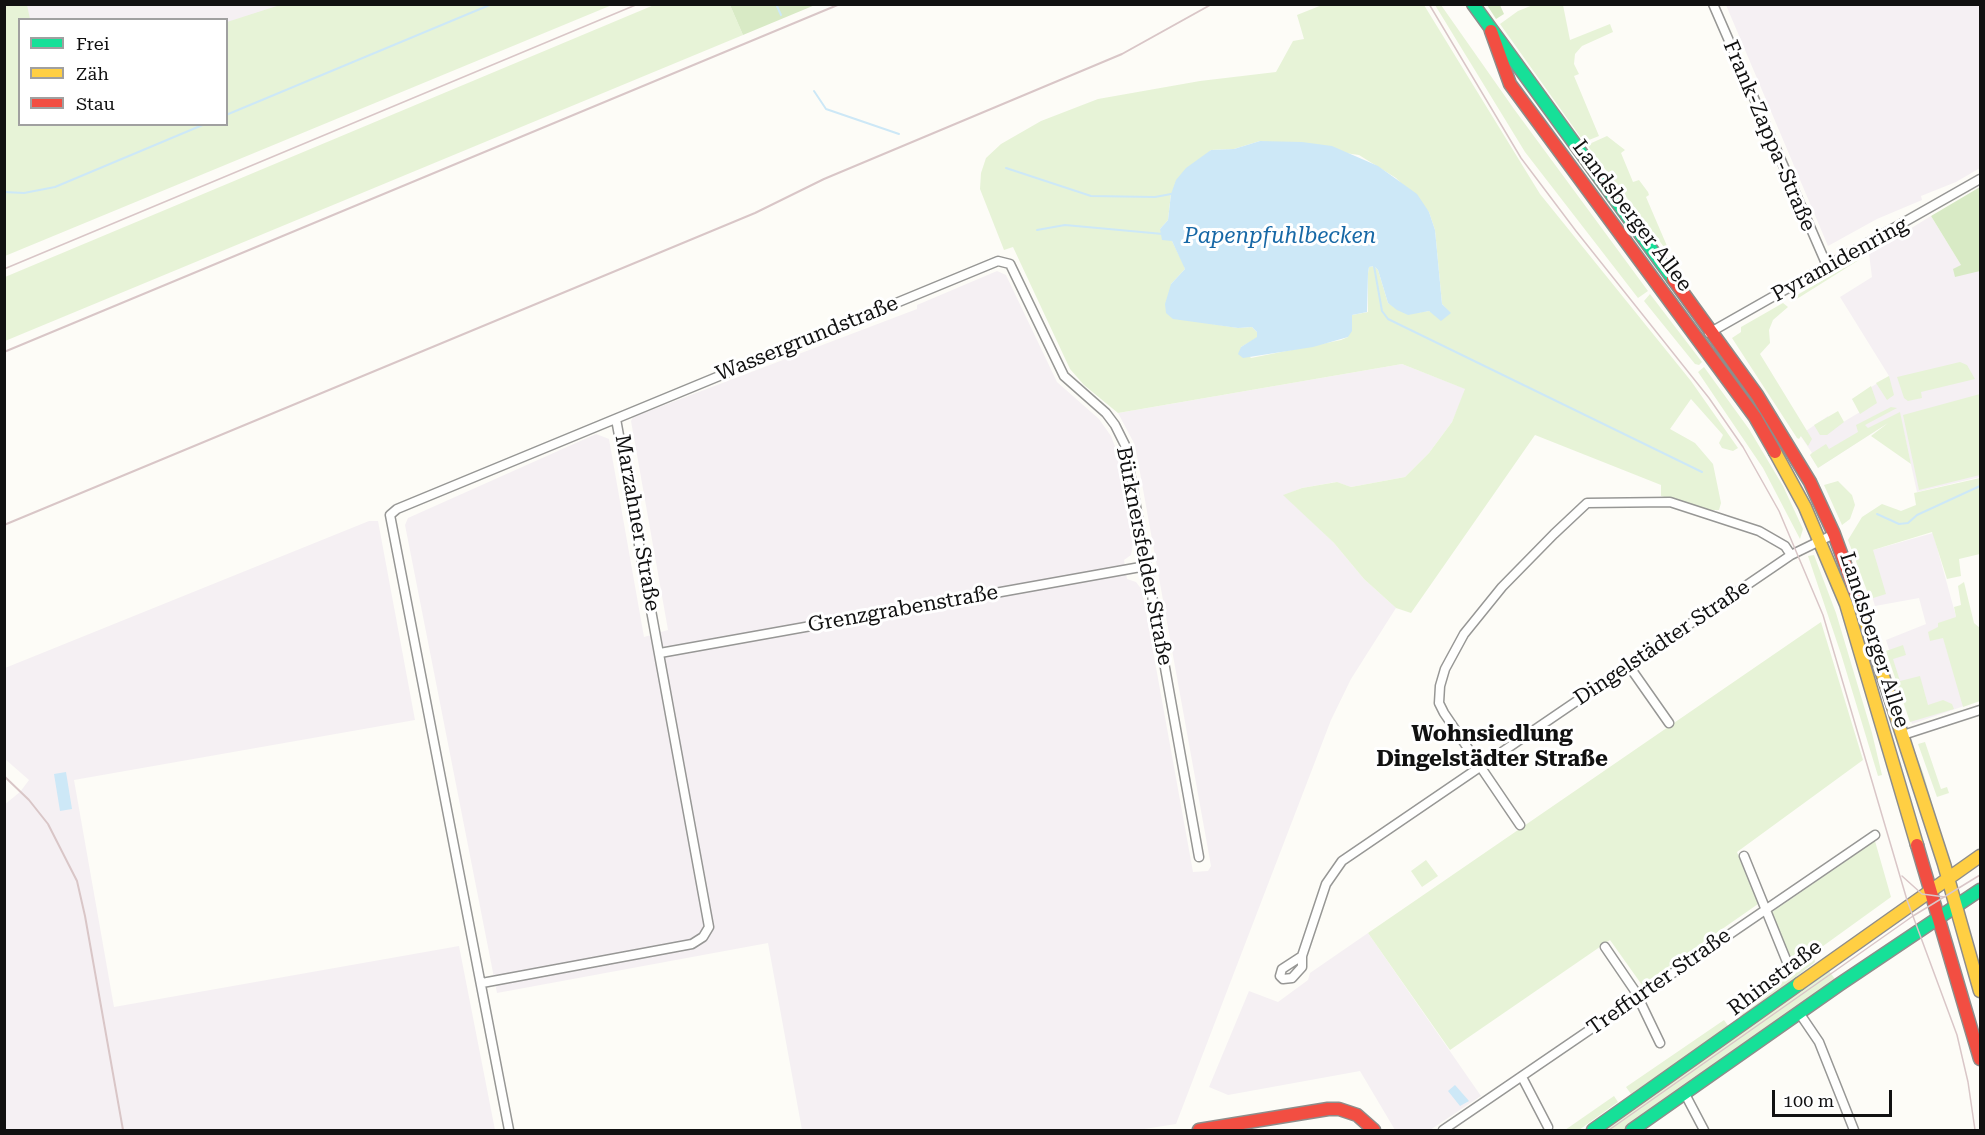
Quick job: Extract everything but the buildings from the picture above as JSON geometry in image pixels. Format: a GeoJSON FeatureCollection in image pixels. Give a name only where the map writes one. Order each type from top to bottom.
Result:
{"type":"FeatureCollection","features":[{"type":"Feature","properties":{"kind":"main road","name":"Landsberger Allee"},"geometry":{"type":"LineString","coordinates":[[1473,4],[1757,394],[1797,457],[1834,534],[1903,735],[1948,878],[1980,991]]}},
{"type":"Feature","properties":{"kind":"main road","name":"Landsberger Allee"},"geometry":{"type":"LineString","coordinates":[[1491,31],[1510,84],[1755,417],[1785,468],[1821,540],[1846,604],[1980,1059]]}},
{"type":"Feature","properties":{"kind":"main road","name":"Rhinstraße"},"geometry":{"type":"LineString","coordinates":[[1593,1131],[1980,856]]}},
{"type":"Feature","properties":{"kind":"main road","name":"Rhinstraße"},"geometry":{"type":"LineString","coordinates":[[1632,1131],[1980,890]]}},
{"type":"Feature","properties":{"kind":"main road"},"geometry":{"type":"LineString","coordinates":[[1199,1131],[1339,1109],[1357,1115],[1374,1131]]}},
{"type":"Feature","properties":{"kind":"street","name":"Frank-Zappa-Straße"},"geometry":{"type":"LineString","coordinates":[[1713,4],[1828,268]]}},
{"type":"Feature","properties":{"kind":"street","name":"Pyramidenring"},"geometry":{"type":"LineString","coordinates":[[1699,339],[1828,268],[1980,179]]}},
{"type":"Feature","properties":{"kind":"street","name":"Wassergrundstraße"},"geometry":{"type":"LineString","coordinates":[[616,419],[998,261]]}},
{"type":"Feature","properties":{"kind":"street","name":"Bürknersfelder Straße"},"geometry":{"type":"LineString","coordinates":[[998,261],[1010,264],[1064,376],[1106,413],[1120,433],[1125,445],[1199,857]]}},
{"type":"Feature","properties":{"kind":"street","name":"Marzahner Straße"},"geometry":{"type":"LineString","coordinates":[[482,983],[685,946],[698,942],[707,933],[709,920],[616,419],[397,509],[390,515],[509,1131]]}},
{"type":"Feature","properties":{"kind":"street"},"geometry":{"type":"LineString","coordinates":[[1520,825],[1439,703],[1443,675],[1464,634],[1503,587],[1584,505],[1591,502],[1664,501],[1682,504],[1759,531],[1785,546],[1791,555]]}},
{"type":"Feature","properties":{"kind":"street","name":"Dingelstädter Straße"},"geometry":{"type":"LineString","coordinates":[[1302,956],[1326,884],[1336,867],[1480,766],[1791,555],[1834,534]]}},
{"type":"Feature","properties":{"kind":"street","name":"Grenzgrabenstraße"},"geometry":{"type":"LineString","coordinates":[[660,653],[1146,566]]}},
{"type":"Feature","properties":{"kind":"street"},"geometry":{"type":"LineString","coordinates":[[1629,666],[1669,723]]}},
{"type":"Feature","properties":{"kind":"street"},"geometry":{"type":"LineString","coordinates":[[1903,735],[1980,710]]}},
{"type":"Feature","properties":{"kind":"street","name":"Treffurter Straße"},"geometry":{"type":"LineString","coordinates":[[1443,1131],[1875,835]]}},
{"type":"Feature","properties":{"kind":"street"},"geometry":{"type":"LineString","coordinates":[[1744,856],[1787,962]]}},
{"type":"Feature","properties":{"kind":"street"},"geometry":{"type":"LineString","coordinates":[[1605,947],[1638,997],[1660,1043]]}},
{"type":"Feature","properties":{"kind":"street"},"geometry":{"type":"LineString","coordinates":[[1800,1014],[1819,1042],[1854,1131]]}},
{"type":"Feature","properties":{"kind":"street"},"geometry":{"type":"LineString","coordinates":[[1522,1077],[1548,1127]]}},
{"type":"Feature","properties":{"kind":"street"},"geometry":{"type":"LineString","coordinates":[[1685,1094],[1704,1131]]}},
{"type":"Feature","properties":{"kind":"shaded area"},"geometry":{"type":"Polygon","coordinates":[[[4,5],[282,5],[228,23],[228,18],[18,18],[4,5]]]}},
{"type":"Feature","properties":{"kind":"shaded area"},"geometry":{"type":"Polygon","coordinates":[[[1726,5],[1980,5],[1980,168],[1956,182],[1921,196],[1922,200],[1877,219],[1828,246],[1726,5]]]}},
{"type":"Feature","properties":{"kind":"shaded area"},"geometry":{"type":"Polygon","coordinates":[[[1931,216],[1961,265],[1980,261],[1980,477],[1917,492],[1900,415],[1818,468],[1810,455],[1812,453],[1800,435],[1828,416],[1835,427],[1860,412],[1852,399],[1889,376],[1840,297],[1872,277],[1869,254],[1931,216]]]}},
{"type":"Feature","properties":{"kind":"shaded area"},"geometry":{"type":"Polygon","coordinates":[[[997,271],[1006,275],[1057,382],[1099,419],[1111,436],[1116,449],[1133,544],[1131,555],[1124,560],[1127,579],[1136,582],[1142,590],[1193,872],[1208,871],[1211,866],[1135,445],[1118,413],[1402,364],[1466,389],[1452,422],[1429,453],[1405,477],[1351,487],[1336,482],[1302,488],[1284,495],[1334,543],[1364,579],[1396,608],[1351,679],[1331,720],[1176,1124],[1138,1130],[802,1130],[768,943],[497,993],[405,525],[408,518],[596,434],[604,437],[609,439],[644,637],[668,630],[631,421],[633,417],[917,309],[917,305],[997,271]]]}},
{"type":"Feature","properties":{"kind":"shaded area"},"geometry":{"type":"Polygon","coordinates":[[[369,521],[378,521],[415,720],[74,780],[114,1007],[459,946],[495,1130],[5,1130],[4,805],[20,792],[29,780],[5,759],[5,668],[369,521]]]}},
{"type":"Feature","properties":{"kind":"shaded area"},"geometry":{"type":"Polygon","coordinates":[[[1933,533],[1957,620],[1940,627],[1964,706],[1912,724],[1886,640],[1926,624],[1919,598],[1875,606],[1859,554],[1933,533]]]}},
{"type":"Feature","properties":{"kind":"shaded area"},"geometry":{"type":"Polygon","coordinates":[[[1368,933],[1481,1096],[1430,1130],[1395,1130],[1360,1071],[1228,1095],[1209,1087],[1249,991],[1278,1002],[1308,980],[1310,973],[1368,933]]]}},
{"type":"Feature","properties":{"kind":"green space"},"geometry":{"type":"Polygon","coordinates":[[[5,4],[27,5],[30,18],[18,18],[18,126],[228,126],[228,22],[280,5],[612,5],[5,256],[5,4]]]}},
{"type":"Feature","properties":{"kind":"green space"},"geometry":{"type":"Polygon","coordinates":[[[654,5],[730,5],[743,35],[5,341],[5,277],[654,5]]]}},
{"type":"Feature","properties":{"kind":"green space"},"geometry":{"type":"Polygon","coordinates":[[[730,5],[815,5],[743,35],[730,5]]]}},
{"type":"Feature","properties":{"kind":"green space"},"geometry":{"type":"Polygon","coordinates":[[[1322,5],[1424,5],[1540,194],[1691,381],[1738,448],[1733,451],[1722,448],[1719,443],[1723,435],[1691,399],[1670,429],[1695,443],[1713,464],[1721,503],[1719,510],[1710,510],[1661,496],[1661,485],[1535,435],[1411,613],[1396,608],[1364,579],[1334,543],[1283,495],[1302,488],[1337,482],[1351,487],[1405,477],[1429,453],[1452,422],[1465,389],[1402,364],[1118,413],[1084,385],[1070,369],[1013,247],[1004,250],[980,189],[981,173],[986,158],[1001,144],[1041,121],[1098,99],[1200,81],[1276,72],[1293,41],[1304,39],[1297,15],[1322,5]],[[1260,141],[1234,149],[1211,150],[1171,194],[1168,220],[1160,229],[1172,241],[1184,265],[1185,269],[1171,284],[1194,321],[1238,328],[1252,327],[1257,332],[1257,338],[1241,347],[1251,358],[1341,340],[1348,337],[1352,315],[1368,312],[1368,273],[1369,267],[1374,266],[1378,270],[1388,303],[1408,314],[1429,311],[1436,314],[1450,313],[1442,304],[1435,230],[1429,212],[1396,178],[1359,155],[1260,141]]]}},
{"type":"Feature","properties":{"kind":"green space"},"geometry":{"type":"Polygon","coordinates":[[[1435,5],[1441,5],[1514,109],[1648,291],[1638,298],[1525,152],[1435,5]]]}},
{"type":"Feature","properties":{"kind":"green space"},"geometry":{"type":"Polygon","coordinates":[[[1487,5],[1500,5],[1504,14],[1496,19],[1487,5]]]}},
{"type":"Feature","properties":{"kind":"green space"},"geometry":{"type":"Polygon","coordinates":[[[1533,5],[1563,5],[1570,40],[1610,24],[1613,32],[1582,46],[1575,54],[1574,64],[1579,74],[1574,76],[1599,136],[1584,142],[1500,24],[1518,11],[1533,5]]]}},
{"type":"Feature","properties":{"kind":"green space"},"geometry":{"type":"Polygon","coordinates":[[[1607,136],[1625,150],[1621,153],[1633,182],[1639,180],[1648,192],[1649,195],[1646,197],[1667,246],[1664,247],[1587,145],[1607,136]]]}},
{"type":"Feature","properties":{"kind":"green space"},"geometry":{"type":"Polygon","coordinates":[[[1980,187],[1980,271],[1955,277],[1953,269],[1961,265],[1931,216],[1980,187]]]}},
{"type":"Feature","properties":{"kind":"green space"},"geometry":{"type":"Polygon","coordinates":[[[1870,253],[1792,302],[1792,298],[1870,253]]]}},
{"type":"Feature","properties":{"kind":"green space"},"geometry":{"type":"Polygon","coordinates":[[[1650,294],[1702,362],[1699,365],[1695,364],[1644,301],[1650,294]]]}},
{"type":"Feature","properties":{"kind":"green space"},"geometry":{"type":"Polygon","coordinates":[[[1783,303],[1788,307],[1773,320],[1769,330],[1770,343],[1760,354],[1812,439],[1808,446],[1801,436],[1797,438],[1732,338],[1741,332],[1741,327],[1783,303]]]}},
{"type":"Feature","properties":{"kind":"green space"},"geometry":{"type":"Polygon","coordinates":[[[1960,362],[1967,365],[1975,379],[1921,392],[1922,398],[1908,401],[1904,398],[1897,377],[1960,362]]]}},
{"type":"Feature","properties":{"kind":"green space"},"geometry":{"type":"Polygon","coordinates":[[[1704,367],[1749,429],[1783,486],[1803,529],[1800,539],[1763,468],[1698,372],[1704,367]]]}},
{"type":"Feature","properties":{"kind":"green space"},"geometry":{"type":"Polygon","coordinates":[[[1889,376],[1894,395],[1887,400],[1876,383],[1889,376]]]}},
{"type":"Feature","properties":{"kind":"green space"},"geometry":{"type":"Polygon","coordinates":[[[1871,386],[1877,403],[1860,414],[1852,399],[1871,386]]]}},
{"type":"Feature","properties":{"kind":"green space"},"geometry":{"type":"Polygon","coordinates":[[[1980,394],[1980,475],[1919,490],[1903,415],[1980,394]]]}},
{"type":"Feature","properties":{"kind":"green space"},"geometry":{"type":"Polygon","coordinates":[[[1891,407],[1897,408],[1865,425],[1868,428],[1900,412],[1911,464],[1871,436],[1888,423],[1818,468],[1810,455],[1812,453],[1826,444],[1829,449],[1858,432],[1856,425],[1891,407]]]}},
{"type":"Feature","properties":{"kind":"green space"},"geometry":{"type":"Polygon","coordinates":[[[1838,411],[1844,422],[1827,435],[1820,435],[1814,425],[1838,411]]]}},
{"type":"Feature","properties":{"kind":"green space"},"geometry":{"type":"Polygon","coordinates":[[[1980,478],[1980,554],[1959,559],[1961,576],[1947,579],[1932,532],[1873,550],[1886,594],[1870,599],[1848,540],[1862,517],[1882,504],[1901,511],[1916,505],[1914,493],[1980,478]]]}},
{"type":"Feature","properties":{"kind":"green space"},"geometry":{"type":"Polygon","coordinates":[[[1838,481],[1852,495],[1855,505],[1850,519],[1842,525],[1824,485],[1838,481]]]}},
{"type":"Feature","properties":{"kind":"green space"},"geometry":{"type":"Polygon","coordinates":[[[1814,555],[1836,613],[1872,733],[1882,775],[1878,776],[1808,556],[1814,555]]]}},
{"type":"Feature","properties":{"kind":"green space"},"geometry":{"type":"Polygon","coordinates":[[[1964,582],[1974,623],[1980,628],[1980,701],[1963,707],[1943,638],[1930,641],[1928,632],[1938,627],[1938,623],[1956,617],[1954,607],[1961,605],[1958,586],[1964,582]]]}},
{"type":"Feature","properties":{"kind":"green space"},"geometry":{"type":"Polygon","coordinates":[[[1821,622],[1863,760],[1737,852],[1758,904],[1642,985],[1610,940],[1450,1050],[1368,933],[1821,622]]]}},
{"type":"Feature","properties":{"kind":"green space"},"geometry":{"type":"Polygon","coordinates":[[[1903,645],[1906,655],[1893,659],[1900,681],[1920,676],[1928,705],[1943,700],[1952,704],[1954,709],[1910,722],[1886,651],[1903,645]]]}},
{"type":"Feature","properties":{"kind":"green space"},"geometry":{"type":"Polygon","coordinates":[[[1925,742],[1941,789],[1947,787],[1949,793],[1937,797],[1918,744],[1925,742]]]}},
{"type":"Feature","properties":{"kind":"green space"},"geometry":{"type":"Polygon","coordinates":[[[1913,750],[1924,775],[1941,835],[1913,750]]]}},
{"type":"Feature","properties":{"kind":"green space"},"geometry":{"type":"Polygon","coordinates":[[[1875,841],[1891,897],[1794,967],[1772,912],[1875,841]]]}},
{"type":"Feature","properties":{"kind":"green space"},"geometry":{"type":"Polygon","coordinates":[[[1426,860],[1438,876],[1422,887],[1411,871],[1426,860]]]}},
{"type":"Feature","properties":{"kind":"green space"},"geometry":{"type":"Polygon","coordinates":[[[1814,958],[1815,962],[1742,1019],[1738,1013],[1814,958]]]}},
{"type":"Feature","properties":{"kind":"green space"},"geometry":{"type":"Polygon","coordinates":[[[1827,968],[1837,982],[1625,1130],[1599,1130],[1827,968]]]}},
{"type":"Feature","properties":{"kind":"green space"},"geometry":{"type":"Polygon","coordinates":[[[1724,1020],[1729,1027],[1631,1094],[1626,1087],[1724,1020]]]}},
{"type":"Feature","properties":{"kind":"green space"},"geometry":{"type":"Polygon","coordinates":[[[1614,1096],[1618,1102],[1579,1130],[1565,1130],[1614,1096]]]}},
{"type":"Feature","properties":{"kind":"water","name":"Papenpfuhlbecken"},"geometry":{"type":"Polygon","coordinates":[[[1260,141],[1302,142],[1332,146],[1378,166],[1417,194],[1429,212],[1435,230],[1442,304],[1451,313],[1441,321],[1429,311],[1408,315],[1397,310],[1388,303],[1378,270],[1374,266],[1369,267],[1368,273],[1367,312],[1352,315],[1352,331],[1348,337],[1313,347],[1243,358],[1238,354],[1241,347],[1257,337],[1257,332],[1252,327],[1238,328],[1173,319],[1166,313],[1165,304],[1171,284],[1185,269],[1172,241],[1162,240],[1160,229],[1168,220],[1171,194],[1176,180],[1186,168],[1211,150],[1234,149],[1260,141]]]}},
{"type":"Feature","properties":{"kind":"water"},"geometry":{"type":"Polygon","coordinates":[[[66,772],[72,809],[60,811],[54,774],[66,772]]]}},
{"type":"Feature","properties":{"kind":"water"},"geometry":{"type":"Polygon","coordinates":[[[1455,1085],[1469,1101],[1460,1106],[1448,1091],[1455,1085]]]}},
{"type":"Feature","properties":{"kind":"waterway"},"geometry":{"type":"LineString","coordinates":[[228,114],[492,4]]}},
{"type":"Feature","properties":{"kind":"waterway"},"geometry":{"type":"LineString","coordinates":[[776,4],[781,15]]}},
{"type":"Feature","properties":{"kind":"waterway"},"geometry":{"type":"LineString","coordinates":[[814,91],[826,109],[899,134]]}},
{"type":"Feature","properties":{"kind":"waterway"},"geometry":{"type":"LineString","coordinates":[[4,192],[24,193],[55,187],[200,126]]}},
{"type":"Feature","properties":{"kind":"waterway"},"geometry":{"type":"LineString","coordinates":[[1006,168],[1091,196],[1155,197],[1171,194]]}},
{"type":"Feature","properties":{"kind":"waterway"},"geometry":{"type":"LineString","coordinates":[[1037,230],[1065,225],[1163,234]]}},
{"type":"Feature","properties":{"kind":"waterway"},"geometry":{"type":"LineString","coordinates":[[1374,266],[1382,311],[1388,319],[1702,472]]}},
{"type":"Feature","properties":{"kind":"waterway"},"geometry":{"type":"LineString","coordinates":[[1877,514],[1899,524],[1908,523],[1917,515],[1980,486]]}},
{"type":"Feature","properties":{"kind":"tram line"},"geometry":{"type":"LineString","coordinates":[[4,269],[638,4]]}},
{"type":"Feature","properties":{"kind":"tram line"},"geometry":{"type":"LineString","coordinates":[[1429,4],[1521,158],[1709,398],[1743,447],[1779,511],[1823,615],[1907,900],[1957,1035],[1968,1082],[1975,1130]]}},
{"type":"Feature","properties":{"kind":"tram line"},"geometry":{"type":"LineString","coordinates":[[1609,1130],[1913,916],[1980,875]]}},
{"type":"Feature","properties":{"kind":"tram line"},"geometry":{"type":"LineString","coordinates":[[1902,876],[1922,894],[1945,897]]}},
{"type":"Feature","properties":{"kind":"railway"},"geometry":{"type":"LineString","coordinates":[[4,352],[840,4]]}},
{"type":"Feature","properties":{"kind":"railway"},"geometry":{"type":"LineString","coordinates":[[4,525],[755,213],[824,179],[1122,54],[1212,4]]}},
{"type":"Feature","properties":{"kind":"railway"},"geometry":{"type":"LineString","coordinates":[[4,776],[29,800],[48,824],[77,881],[123,1130]]}},
{"type":"Feature","properties":{"kind":"traffic: fast"},"geometry":{"type":"LineString","coordinates":[[1473,4],[1673,279]]}},
{"type":"Feature","properties":{"kind":"traffic: fast"},"geometry":{"type":"LineString","coordinates":[[1632,1130],[1840,984],[1980,890]]}},
{"type":"Feature","properties":{"kind":"traffic: fast"},"geometry":{"type":"LineString","coordinates":[[1593,1130],[1799,984]]}},
{"type":"Feature","properties":{"kind":"traffic: slow"},"geometry":{"type":"LineString","coordinates":[[1775,452],[1805,507],[1846,604],[1917,845]]}},
{"type":"Feature","properties":{"kind":"traffic: slow"},"geometry":{"type":"LineString","coordinates":[[1860,605],[1944,864],[1980,991]]}},
{"type":"Feature","properties":{"kind":"traffic: slow"},"geometry":{"type":"LineString","coordinates":[[1799,984],[1980,856]]}},
{"type":"Feature","properties":{"kind":"traffic: jam"},"geometry":{"type":"LineString","coordinates":[[1491,31],[1510,84],[1755,417],[1775,452]]}},
{"type":"Feature","properties":{"kind":"traffic: jam"},"geometry":{"type":"LineString","coordinates":[[1673,279],[1757,395],[1810,482],[1834,534],[1860,605]]}},
{"type":"Feature","properties":{"kind":"traffic: jam"},"geometry":{"type":"LineString","coordinates":[[1917,845],[1980,1059]]}},
{"type":"Feature","properties":{"kind":"traffic: jam"},"geometry":{"type":"LineString","coordinates":[[1199,1130],[1328,1109],[1339,1109],[1357,1115],[1374,1130]]}},
{"type":"Feature","properties":{"kind":"district","name":"Wohnsiedlung Dingelstädter Straße"},"geometry":{"type":"Point","coordinates":[1492,748]}}]}
